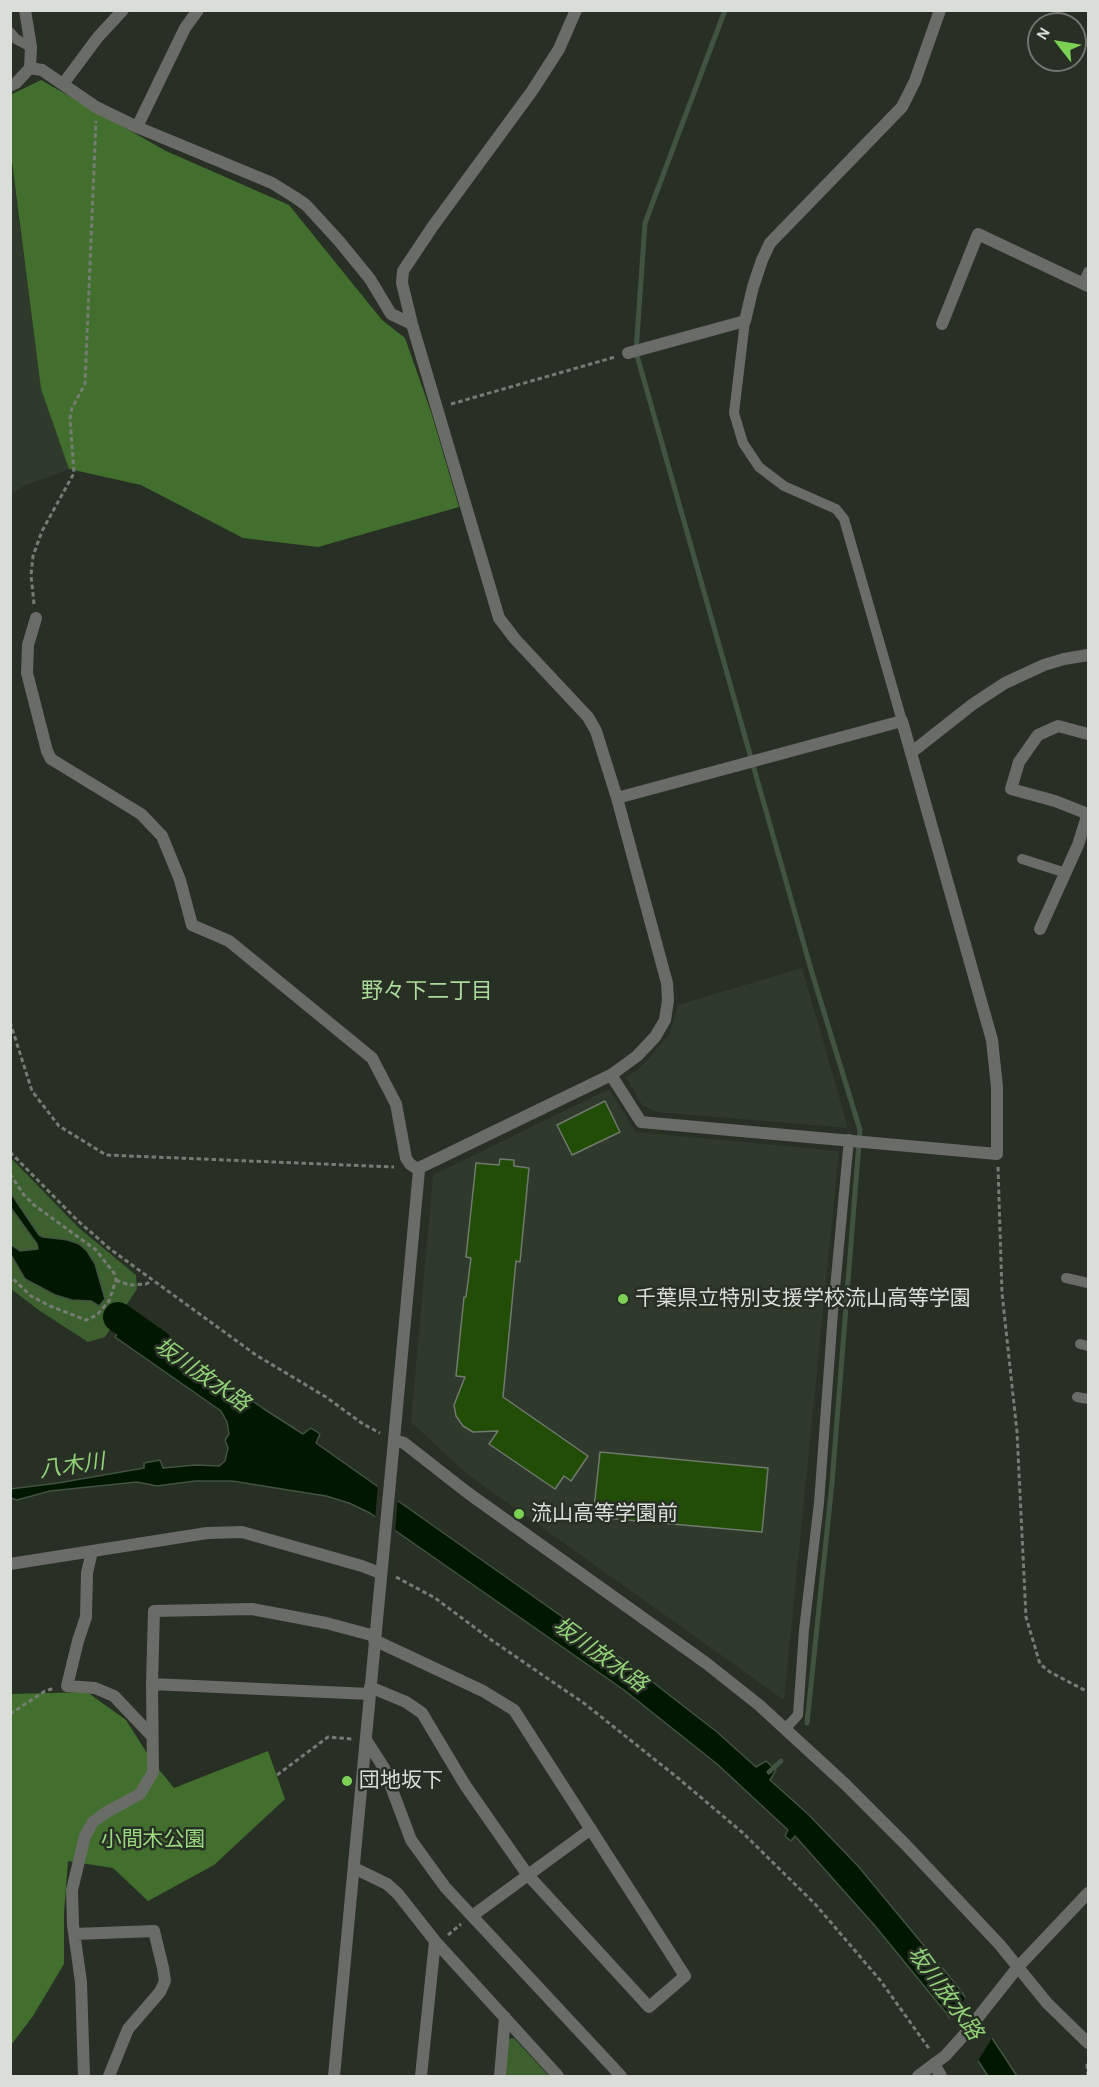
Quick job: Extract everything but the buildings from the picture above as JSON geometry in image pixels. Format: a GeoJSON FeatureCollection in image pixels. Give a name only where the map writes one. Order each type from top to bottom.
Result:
{"type":"FeatureCollection","features":[{"type":"Feature","properties":{"kind":"street"},"geometry":{"type":"LineString","coordinates":[[10,86],[30,68],[31,47],[25,10]]}},
{"type":"Feature","properties":{"kind":"street"},"geometry":{"type":"LineString","coordinates":[[63,84],[98,37],[123,10]]}},
{"type":"Feature","properties":{"kind":"street"},"geometry":{"type":"LineString","coordinates":[[137,128],[184,28],[198,10]]}},
{"type":"Feature","properties":{"kind":"street"},"geometry":{"type":"LineString","coordinates":[[414,1167],[421,1167],[611,1075],[637,1056],[655,1037],[665,1020],[668,1000],[667,983],[617,798],[596,731],[588,717],[515,639],[499,618],[402,283],[403,271],[433,226],[532,92],[559,49],[576,10]]}},
{"type":"Feature","properties":{"kind":"street"},"geometry":{"type":"LineString","coordinates":[[634,351],[745,321],[753,287],[770,243],[902,107],[915,81],[940,10]]}},
{"type":"Feature","properties":{"kind":"street"},"geometry":{"type":"LineString","coordinates":[[30,68],[42,70],[96,107],[137,128],[272,183],[306,204],[370,279],[391,314],[412,324]]}},
{"type":"Feature","properties":{"kind":"street"},"geometry":{"type":"LineString","coordinates":[[942,324],[978,234],[1087,281]]}},
{"type":"Feature","properties":{"kind":"street"},"geometry":{"type":"LineString","coordinates":[[36,618],[28,645],[27,673],[46,751],[51,759],[141,814],[162,836],[180,880],[192,925],[229,941],[372,1058],[396,1104],[406,1158],[414,1167],[394,1440],[334,2076]]}},
{"type":"Feature","properties":{"kind":"street"},"geometry":{"type":"LineString","coordinates":[[912,752],[973,704],[1005,683],[1044,665],[1089,655]]}},
{"type":"Feature","properties":{"kind":"street"},"geometry":{"type":"LineString","coordinates":[[611,1075],[641,1122],[997,1154],[997,1087],[992,1040],[902,721],[617,798]]}},
{"type":"Feature","properties":{"kind":"street"},"geometry":{"type":"LineString","coordinates":[[1040,929],[1078,845],[1088,813],[1011,789],[1019,762],[1038,735],[1058,726],[1089,734]]}},
{"type":"Feature","properties":{"kind":"street"},"geometry":{"type":"LineString","coordinates":[[394,1440],[404,1443],[477,1500],[706,1663],[785,1729],[845,1784],[922,1861],[1018,1967],[1047,2003],[1089,2043]]}},
{"type":"Feature","properties":{"kind":"street"},"geometry":{"type":"LineString","coordinates":[[10,1564],[207,1533],[242,1532],[380,1573]]}},
{"type":"Feature","properties":{"kind":"street"},"geometry":{"type":"LineString","coordinates":[[92,1551],[87,1573],[86,1617],[67,1686],[95,1688],[114,1696],[151,1735]]}},
{"type":"Feature","properties":{"kind":"street"},"geometry":{"type":"LineString","coordinates":[[84,2076],[81,1982],[71,1898],[85,1836],[93,1822],[140,1794],[153,1772],[151,1735],[152,1684],[154,1611],[252,1609],[326,1623],[375,1638],[483,1691],[514,1710],[685,1976],[649,2007],[527,1874],[465,1785],[422,1713],[406,1702],[370,1691],[152,1684]]}},
{"type":"Feature","properties":{"kind":"street"},"geometry":{"type":"LineString","coordinates":[[366,1740],[384,1768],[415,1847],[445,1887],[621,2076]]}},
{"type":"Feature","properties":{"kind":"street"},"geometry":{"type":"LineString","coordinates":[[472,1915],[591,1830]]}},
{"type":"Feature","properties":{"kind":"street"},"geometry":{"type":"LineString","coordinates":[[354,1868],[387,1884],[398,1894],[436,1942],[558,2076]]}},
{"type":"Feature","properties":{"kind":"street"},"geometry":{"type":"LineString","coordinates":[[918,2076],[939,2060],[981,2016],[1018,1967],[1089,1893]]}},
{"type":"Feature","properties":{"kind":"street"},"geometry":{"type":"LineString","coordinates":[[75,1934],[154,1931],[163,1968],[165,1981],[160,1992],[128,2029],[109,2076]]}},
{"type":"Feature","properties":{"kind":"street"},"geometry":{"type":"LineString","coordinates":[[421,2076],[436,1942]]}},
{"type":"Feature","properties":{"kind":"street"},"geometry":{"type":"LineString","coordinates":[[500,2076],[505,2017]]}},
{"type":"Feature","properties":{"kind":"street"},"geometry":{"type":"LineString","coordinates":[[939,2060],[941,2076]]}},
{"type":"Feature","properties":{"kind":"lane"},"geometry":{"type":"LineString","coordinates":[[10,32],[16,39],[31,47]]}},
{"type":"Feature","properties":{"kind":"lane"},"geometry":{"type":"LineString","coordinates":[[745,321],[734,413],[742,443],[759,467],[784,486],[836,509],[844,519],[902,721]]}},
{"type":"Feature","properties":{"kind":"lane"},"geometry":{"type":"LineString","coordinates":[[1022,859],[1066,873]]}},
{"type":"Feature","properties":{"kind":"lane"},"geometry":{"type":"LineString","coordinates":[[785,1729],[798,1715],[804,1630],[819,1503],[834,1299],[849,1139]]}},
{"type":"Feature","properties":{"kind":"lane"},"geometry":{"type":"LineString","coordinates":[[1066,1278],[1089,1283]]}},
{"type":"Feature","properties":{"kind":"lane"},"geometry":{"type":"LineString","coordinates":[[1077,1396],[1089,1400]]}},
{"type":"Feature","properties":{"kind":"path"},"geometry":{"type":"LineString","coordinates":[[36,618],[34,617],[33,556],[42,531],[74,473],[70,419],[72,408],[85,384],[96,107]]}},
{"type":"Feature","properties":{"kind":"path"},"geometry":{"type":"LineString","coordinates":[[438,408],[634,351]]}},
{"type":"Feature","properties":{"kind":"path"},"geometry":{"type":"LineString","coordinates":[[10,1022],[33,1091],[59,1126],[106,1155],[414,1167]]}},
{"type":"Feature","properties":{"kind":"path"},"geometry":{"type":"LineString","coordinates":[[10,1152],[110,1250],[256,1355],[326,1397],[363,1424],[394,1440]]}},
{"type":"Feature","properties":{"kind":"path"},"geometry":{"type":"LineString","coordinates":[[997,1154],[1002,1293],[1017,1432],[1026,1617],[1040,1664],[1050,1672],[1089,1692]]}},
{"type":"Feature","properties":{"kind":"path"},"geometry":{"type":"LineString","coordinates":[[10,1174],[34,1205],[96,1250],[110,1266],[116,1280],[109,1301],[97,1315],[86,1320],[31,1296],[10,1276]]}},
{"type":"Feature","properties":{"kind":"path"},"geometry":{"type":"LineString","coordinates":[[116,1280],[129,1285],[146,1284],[152,1281]]}},
{"type":"Feature","properties":{"kind":"path"},"geometry":{"type":"LineString","coordinates":[[380,1573],[399,1578],[435,1598],[490,1640],[585,1704],[743,1833],[816,1905],[873,1971],[939,2060]]}},
{"type":"Feature","properties":{"kind":"path"},"geometry":{"type":"LineString","coordinates":[[10,1714],[45,1691],[67,1686]]}},
{"type":"Feature","properties":{"kind":"path"},"geometry":{"type":"LineString","coordinates":[[277,1776],[328,1737],[366,1740]]}},
{"type":"Feature","properties":{"kind":"path"},"geometry":{"type":"LineString","coordinates":[[436,1942],[472,1915]]}},
{"type":"Feature","properties":{"kind":"path"},"geometry":{"type":"LineString","coordinates":[[1088,2076],[1089,2062]]}},
{"type":"Feature","properties":{"kind":"shaded area"},"geometry":{"type":"Polygon","coordinates":[[[10,154],[41,389],[69,469],[24,486],[11,494],[10,154]]]}},
{"type":"Feature","properties":{"kind":"shaded area"},"geometry":{"type":"Polygon","coordinates":[[[802,968],[848,1128],[656,1112],[642,1105],[626,1077],[640,1068],[670,1034],[678,1005],[802,968]]]}},
{"type":"Feature","properties":{"kind":"shaded area","name":"千葉県立特別支援学校流山高等学園"},"geometry":{"type":"Polygon","coordinates":[[[609,1089],[636,1132],[839,1151],[784,1700],[467,1474],[411,1422],[433,1175],[609,1089]]]}},
{"type":"Feature","properties":{"kind":"green space"},"geometry":{"type":"Polygon","coordinates":[[[41,80],[166,151],[289,205],[382,320],[405,338],[431,412],[459,507],[318,547],[243,538],[141,485],[69,469],[41,389],[11,154],[10,95],[41,80]]]}},
{"type":"Feature","properties":{"kind":"green space"},"geometry":{"type":"Polygon","coordinates":[[[10,1157],[79,1228],[136,1275],[137,1289],[105,1337],[88,1342],[11,1289],[10,1157]]]}},
{"type":"Feature","properties":{"kind":"green space","name":"小間木公園"},"geometry":{"type":"Polygon","coordinates":[[[87,1692],[126,1720],[152,1761],[174,1788],[268,1751],[285,1799],[214,1865],[148,1901],[113,1868],[68,1861],[64,1913],[64,1964],[33,2016],[11,2045],[11,1694],[87,1692]]]}},
{"type":"Feature","properties":{"kind":"green space"},"geometry":{"type":"Polygon","coordinates":[[[514,2038],[549,2076],[504,2076],[508,2039],[514,2038]]]}},
{"type":"Feature","properties":{"kind":"water"},"geometry":{"type":"Polygon","coordinates":[[[10,1192],[39,1235],[68,1240],[79,1244],[87,1251],[95,1264],[105,1299],[99,1306],[91,1301],[72,1300],[55,1295],[25,1279],[11,1255],[11,1245],[20,1251],[38,1249],[37,1244],[11,1208],[10,1192]]]}},
{"type":"Feature","properties":{"kind":"water"},"geometry":{"type":"Polygon","coordinates":[[[131,1312],[198,1364],[264,1409],[303,1434],[311,1428],[320,1434],[316,1443],[632,1666],[717,1732],[756,1767],[766,1761],[776,1770],[770,1780],[809,1815],[858,1866],[959,1988],[1017,2076],[988,2076],[947,2014],[875,1926],[795,1836],[791,1841],[785,1836],[788,1830],[717,1764],[624,1690],[370,1513],[326,1496],[232,1481],[195,1481],[157,1486],[137,1482],[50,1491],[17,1500],[11,1498],[10,1489],[144,1468],[144,1463],[160,1460],[163,1468],[196,1465],[219,1466],[225,1461],[228,1448],[225,1440],[229,1434],[227,1422],[221,1411],[115,1337],[131,1312]]]}},
{"type":"Feature","properties":{"kind":"pier"},"geometry":{"type":"Polygon","coordinates":[[[378,1484],[398,1498],[395,1534],[375,1520],[378,1484]]]}},
{"type":"Feature","properties":{"kind":"pier"},"geometry":{"type":"Polygon","coordinates":[[[967,1995],[994,2035],[976,2064],[948,2022],[967,1995]]]}},
{"type":"Feature","properties":{"kind":"waterway"},"geometry":{"type":"LineString","coordinates":[[725,10],[645,223],[636,352],[812,973],[860,1130],[832,1483],[807,1723]]}},
{"type":"Feature","properties":{"kind":"waterway","name":"坂川放水路"},"geometry":{"type":"LineString","coordinates":[[118,1317],[158,1345]]}},
{"type":"Feature","properties":{"kind":"waterway"},"geometry":{"type":"LineString","coordinates":[[769,1772],[781,1761]]}},
{"type":"Feature","properties":{"kind":"place","name":"千葉県立特別支援学校流山高等学園"},"geometry":{"type":"Point","coordinates":[623,1299]}},
{"type":"Feature","properties":{"kind":"place","name":"流山高等学園前"},"geometry":{"type":"Point","coordinates":[519,1514]}},
{"type":"Feature","properties":{"kind":"place","name":"団地坂下"},"geometry":{"type":"Point","coordinates":[347,1781]}},
{"type":"Feature","properties":{"kind":"district","name":"野々下二丁目"},"geometry":{"type":"Point","coordinates":[427,991]}},
{"type":"Feature","properties":{"kind":"water label","name":"八木川"},"geometry":{"type":"Point","coordinates":[72,1466]}}]}
